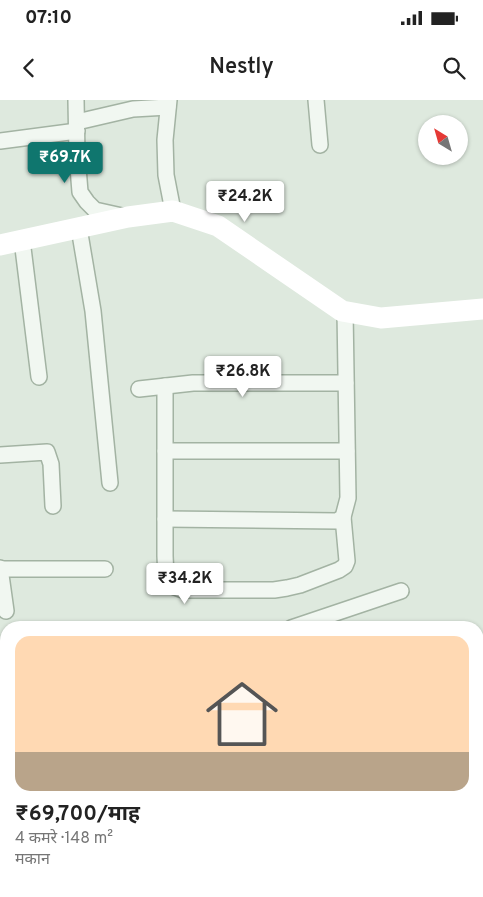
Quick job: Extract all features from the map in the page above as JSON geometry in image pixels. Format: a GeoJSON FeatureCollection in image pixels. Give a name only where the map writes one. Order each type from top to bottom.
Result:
{"type":"FeatureCollection","features":[{"type":"Feature","properties":{"kind":"street"},"geometry":{"type":"LineString","coordinates":[[76,100],[80,192],[95,210],[128,217]]}},
{"type":"Feature","properties":{"kind":"street"},"geometry":{"type":"LineString","coordinates":[[316,100],[320,145]]}},
{"type":"Feature","properties":{"kind":"street"},"geometry":{"type":"LineString","coordinates":[[0,141],[77,127],[133,109],[168,104],[165,140],[166,175],[173,211]]}},
{"type":"Feature","properties":{"kind":"street"},"geometry":{"type":"LineString","coordinates":[[0,245],[128,217],[173,211],[218,226],[344,311],[381,318],[483,309]]}},
{"type":"Feature","properties":{"kind":"street"},"geometry":{"type":"LineString","coordinates":[[79,228],[93,311],[110,483]]}},
{"type":"Feature","properties":{"kind":"street"},"geometry":{"type":"LineString","coordinates":[[22,240],[39,377]]}},
{"type":"Feature","properties":{"kind":"street"},"geometry":{"type":"LineString","coordinates":[[165,386],[166,577],[175,587],[183,590],[274,590],[300,586],[345,566],[347,558],[343,517],[348,498],[344,311]]}},
{"type":"Feature","properties":{"kind":"street"},"geometry":{"type":"LineString","coordinates":[[139,389],[193,383],[346,383]]}},
{"type":"Feature","properties":{"kind":"street"},"geometry":{"type":"LineString","coordinates":[[165,452],[347,451]]}},
{"type":"Feature","properties":{"kind":"street"},"geometry":{"type":"LineString","coordinates":[[0,455],[47,452],[51,464],[53,506]]}},
{"type":"Feature","properties":{"kind":"street"},"geometry":{"type":"LineString","coordinates":[[165,519],[337,521],[343,517]]}},
{"type":"Feature","properties":{"kind":"street"},"geometry":{"type":"LineString","coordinates":[[6,611],[0,569],[105,569]]}},
{"type":"Feature","properties":{"kind":"street"},"geometry":{"type":"LineString","coordinates":[[320,621],[401,590]]}}]}
